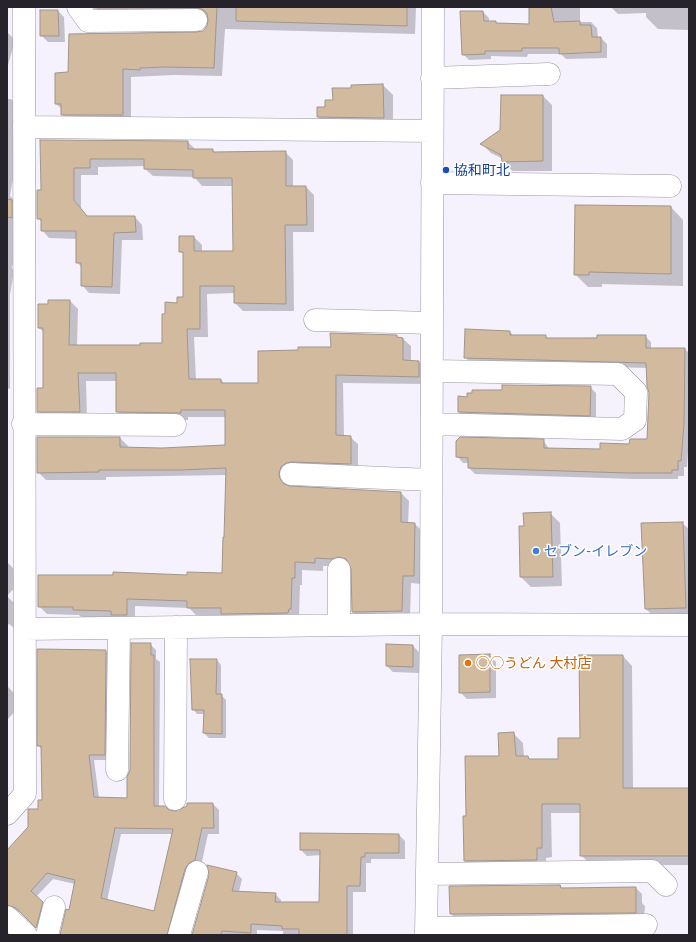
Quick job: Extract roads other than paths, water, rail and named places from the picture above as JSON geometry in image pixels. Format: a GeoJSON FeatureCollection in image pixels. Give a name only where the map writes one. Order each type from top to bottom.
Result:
{"type":"FeatureCollection","features":[{"type":"Feature","properties":{"kind":"street"},"geometry":{"type":"LineString","coordinates":[[78,7],[88,21],[196,20]]}},
{"type":"Feature","properties":{"kind":"street"},"geometry":{"type":"LineString","coordinates":[[433,7],[431,624],[426,932],[646,925]]}},
{"type":"Feature","properties":{"kind":"street"},"geometry":{"type":"LineString","coordinates":[[7,814],[25,794],[24,454],[15,227],[15,178],[18,135],[18,11]]}},
{"type":"Feature","properties":{"kind":"street"},"geometry":{"type":"LineString","coordinates":[[432,78],[549,74]]}},
{"type":"Feature","properties":{"kind":"street"},"geometry":{"type":"LineString","coordinates":[[18,135],[432,131]]}},
{"type":"Feature","properties":{"kind":"street"},"geometry":{"type":"LineString","coordinates":[[432,183],[670,186]]}},
{"type":"Feature","properties":{"kind":"street"},"geometry":{"type":"LineString","coordinates":[[315,320],[432,323]]}},
{"type":"Feature","properties":{"kind":"street"},"geometry":{"type":"LineString","coordinates":[[432,371],[618,374],[636,392],[635,420],[622,429],[432,424]]}},
{"type":"Feature","properties":{"kind":"street"},"geometry":{"type":"LineString","coordinates":[[23,424],[175,425]]}},
{"type":"Feature","properties":{"kind":"street"},"geometry":{"type":"LineString","coordinates":[[7,439],[24,454]]}},
{"type":"Feature","properties":{"kind":"street"},"geometry":{"type":"LineString","coordinates":[[291,474],[432,480]]}},
{"type":"Feature","properties":{"kind":"street"},"geometry":{"type":"LineString","coordinates":[[338,625],[339,569]]}},
{"type":"Feature","properties":{"kind":"street"},"geometry":{"type":"LineString","coordinates":[[25,629],[431,624],[689,625]]}},
{"type":"Feature","properties":{"kind":"street"},"geometry":{"type":"LineString","coordinates":[[175,799],[176,627]]}},
{"type":"Feature","properties":{"kind":"street"},"geometry":{"type":"LineString","coordinates":[[117,770],[119,628]]}},
{"type":"Feature","properties":{"kind":"street"},"geometry":{"type":"LineString","coordinates":[[7,732],[25,748]]}},
{"type":"Feature","properties":{"kind":"street"},"geometry":{"type":"LineString","coordinates":[[427,874],[652,871],[666,885]]}},
{"type":"Feature","properties":{"kind":"street"},"geometry":{"type":"LineString","coordinates":[[179,935],[197,872]]}},
{"type":"Feature","properties":{"kind":"street"},"geometry":{"type":"LineString","coordinates":[[47,935],[54,907]]}},
{"type":"Feature","properties":{"kind":"street"},"geometry":{"type":"LineString","coordinates":[[7,917],[26,935]]}},
{"type":"Feature","properties":{"kind":"place","name":"協和町北"},"geometry":{"type":"Point","coordinates":[446,170]}},
{"type":"Feature","properties":{"kind":"place","name":"セブン-イレブン"},"geometry":{"type":"Point","coordinates":[536,551]}},
{"type":"Feature","properties":{"kind":"place","name":"◯◯うどん 大村店"},"geometry":{"type":"Point","coordinates":[468,663]}}]}
